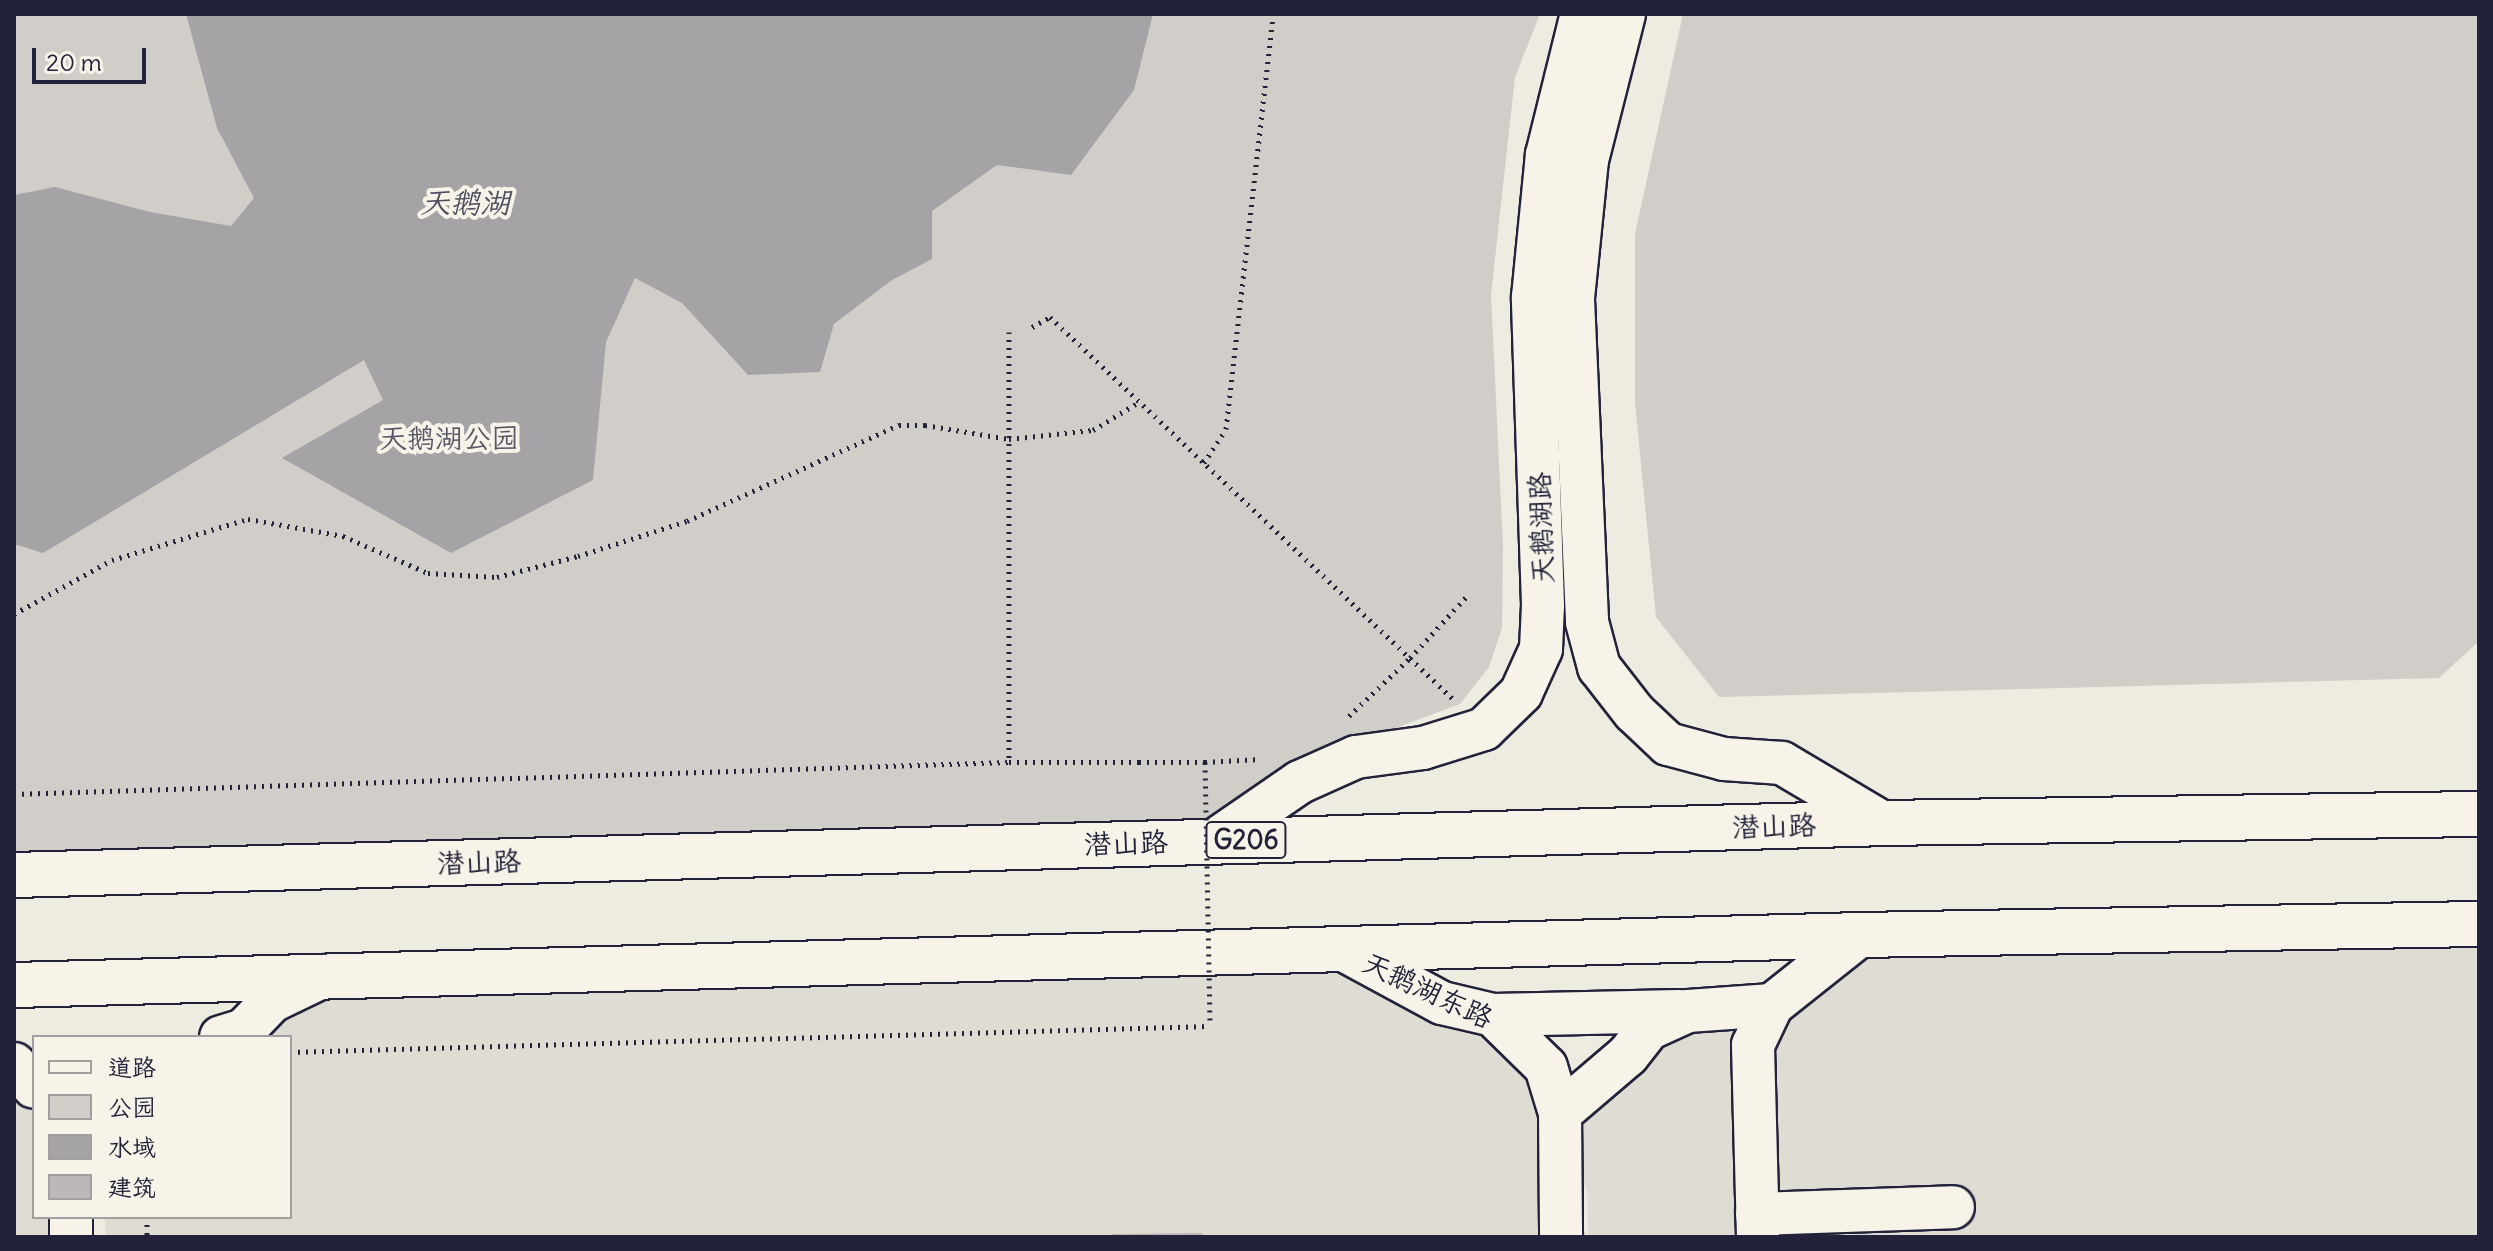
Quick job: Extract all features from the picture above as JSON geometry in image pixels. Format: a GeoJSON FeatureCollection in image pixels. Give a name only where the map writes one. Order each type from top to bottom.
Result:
{"type":"FeatureCollection","features":[{"type":"Feature","properties":{"kind":"main road","name":"潜山路"},"geometry":{"type":"LineString","coordinates":[[14,875],[1883,823],[2479,814]]}},
{"type":"Feature","properties":{"kind":"main road"},"geometry":{"type":"LineString","coordinates":[[14,985],[1860,935],[2479,924]]}},
{"type":"Feature","properties":{"kind":"street","name":"天鹅湖路"},"geometry":{"type":"LineString","coordinates":[[1214,841],[1300,782],[1356,757],[1423,748],[1484,729],[1521,693],[1541,649],[1543,605],[1533,297],[1547,155],[1582,14]]}},
{"type":"Feature","properties":{"kind":"street","name":"天鹅湖路"},"geometry":{"type":"LineString","coordinates":[[1624,14],[1587,160],[1573,299],[1587,622],[1599,667],[1634,712],[1668,744],[1724,759],[1782,763],[1883,823]]}},
{"type":"Feature","properties":{"kind":"street"},"geometry":{"type":"LineString","coordinates":[[1860,935],[1772,1005],[1753,1045],[1757,1226],[1953,1207]]}},
{"type":"Feature","properties":{"kind":"street","name":"天鹅湖东路"},"geometry":{"type":"LineString","coordinates":[[1342,949],[1442,1003],[1493,1015],[1546,1067],[1560,1113],[1561,1237]]}},
{"type":"Feature","properties":{"kind":"street"},"geometry":{"type":"LineString","coordinates":[[228,1035],[244,1030],[272,1001],[324,976]]}},
{"type":"Feature","properties":{"kind":"street"},"geometry":{"type":"LineString","coordinates":[[1493,1015],[1688,1011],[1772,1005]]}},
{"type":"Feature","properties":{"kind":"street"},"geometry":{"type":"LineString","coordinates":[[1560,1113],[1628,1055],[1648,1029],[1688,1011]]}},
{"type":"Feature","properties":{"kind":"street"},"geometry":{"type":"LineString","coordinates":[[14,1064],[32,1085]]}},
{"type":"Feature","properties":{"kind":"path"},"geometry":{"type":"LineString","coordinates":[[1204,463],[1226,429],[1273,14]]}},
{"type":"Feature","properties":{"kind":"path"},"geometry":{"type":"LineString","coordinates":[[1032,327],[1050,317],[1484,729]]}},
{"type":"Feature","properties":{"kind":"path"},"geometry":{"type":"LineString","coordinates":[[1009,332],[1009,762]]}},
{"type":"Feature","properties":{"kind":"path"},"geometry":{"type":"LineString","coordinates":[[14,614],[112,560],[248,519],[343,536],[428,573],[497,577],[687,521],[899,425],[925,425],[1009,439],[1093,430],[1139,402]]}},
{"type":"Feature","properties":{"kind":"path"},"geometry":{"type":"LineString","coordinates":[[1342,722],[1410,658],[1468,595]]}},
{"type":"Feature","properties":{"kind":"path"},"geometry":{"type":"LineString","coordinates":[[14,794],[1009,762],[1205,762],[1272,758]]}},
{"type":"Feature","properties":{"kind":"path"},"geometry":{"type":"LineString","coordinates":[[292,1052],[1210,1026],[1205,762]]}},
{"type":"Feature","properties":{"kind":"shaded area"},"geometry":{"type":"Polygon","coordinates":[[[2479,924],[2479,1237],[1588,1237],[1587,1191],[1561,1116],[1561,1237],[106,1237],[105,1219],[292,1219],[292,1035],[224,1035],[272,1001],[1342,949],[1493,1015],[1560,1112],[1648,1029],[1772,1005],[1860,935],[2479,924]]]}},
{"type":"Feature","properties":{"kind":"shaded area"},"geometry":{"type":"Polygon","coordinates":[[[14,1064],[32,1085],[32,1219],[71,1219],[71,1237],[14,1237],[14,1064]]]}},
{"type":"Feature","properties":{"kind":"green space","name":"天鹅湖公园"},"geometry":{"type":"Polygon","coordinates":[[[14,14],[1540,14],[1515,77],[1491,295],[1503,546],[1502,628],[1489,667],[1460,704],[1336,750],[1214,841],[14,875],[14,14]]]}},
{"type":"Feature","properties":{"kind":"green space"},"geometry":{"type":"Polygon","coordinates":[[[1683,14],[2479,14],[2479,641],[2439,678],[1719,697],[1656,617],[1635,403],[1635,234],[1683,14]]]}},
{"type":"Feature","properties":{"kind":"water","name":"天鹅湖"},"geometry":{"type":"Polygon","coordinates":[[[186,14],[1153,14],[1134,90],[1071,175],[997,165],[932,211],[932,259],[892,280],[834,324],[820,372],[748,375],[682,303],[635,278],[606,342],[593,480],[451,553],[282,458],[383,400],[364,360],[43,553],[14,544],[14,195],[55,187],[150,212],[231,226],[254,198],[217,128],[186,14]]]}},
{"type":"Feature","properties":{"kind":"building"},"geometry":{"type":"Polygon","coordinates":[[[1202,1233],[1202,1237],[1112,1237],[1112,1234],[1202,1233]]]}}]}
